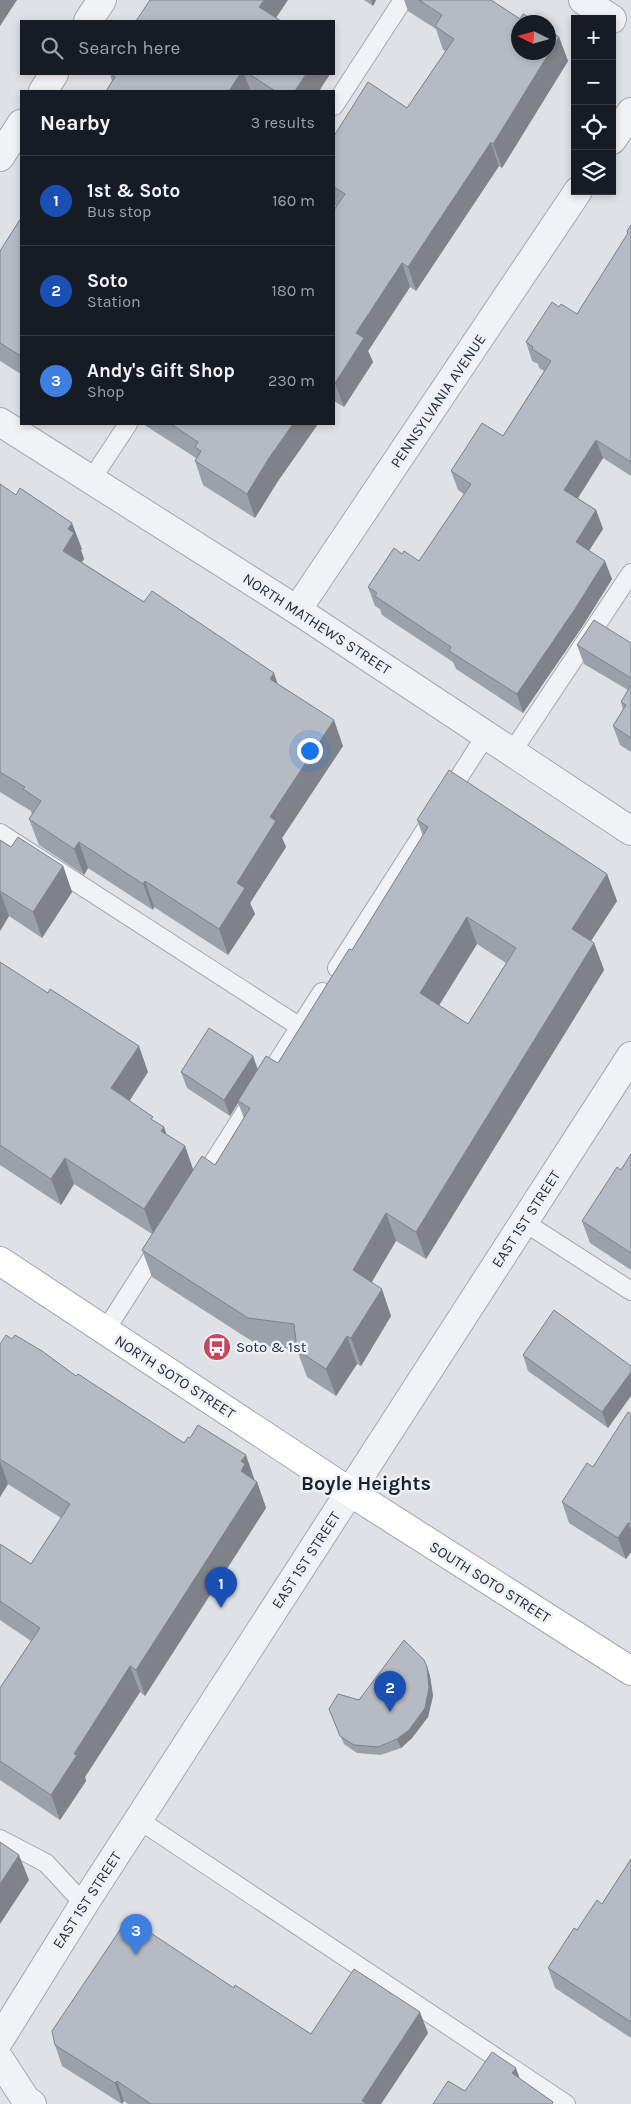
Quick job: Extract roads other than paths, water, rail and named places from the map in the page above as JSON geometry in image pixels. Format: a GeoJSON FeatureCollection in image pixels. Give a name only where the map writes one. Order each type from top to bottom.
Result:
{"type":"FeatureCollection","features":[{"type":"Feature","properties":{"kind":"main road","name":"NORTH SOTO STREET"},"geometry":{"type":"LineString","coordinates":[[0,1262],[350,1492]]}},
{"type":"Feature","properties":{"kind":"main road","name":"SOUTH SOTO STREET"},"geometry":{"type":"LineString","coordinates":[[350,1492],[631,1671]]}},
{"type":"Feature","properties":{"kind":"street"},"geometry":{"type":"LineString","coordinates":[[89,20],[102,0]]}},
{"type":"Feature","properties":{"kind":"street"},"geometry":{"type":"LineString","coordinates":[[583,0],[606,15]]}},
{"type":"Feature","properties":{"kind":"street"},"geometry":{"type":"LineString","coordinates":[[616,22],[631,31]]}},
{"type":"Feature","properties":{"kind":"street"},"geometry":{"type":"LineString","coordinates":[[44,90],[53,75]]}},
{"type":"Feature","properties":{"kind":"street"},"geometry":{"type":"LineString","coordinates":[[616,134],[631,112]]}},
{"type":"Feature","properties":{"kind":"street"},"geometry":{"type":"LineString","coordinates":[[0,157],[20,126]]}},
{"type":"Feature","properties":{"kind":"street","name":"PENNSYLVANIA AVENUE"},"geometry":{"type":"LineString","coordinates":[[297,610],[575,195]]}},
{"type":"Feature","properties":{"kind":"street","name":"NORTH MATHEWS STREET"},"geometry":{"type":"LineString","coordinates":[[0,422],[297,610],[631,831]]}},
{"type":"Feature","properties":{"kind":"street","name":"EAST 1ST STREET"},"geometry":{"type":"LineString","coordinates":[[0,2039],[84,1904],[631,1056]]}},
{"type":"Feature","properties":{"kind":"street"},"geometry":{"type":"LineString","coordinates":[[0,2060],[26,2100],[32,2104]]}},
{"type":"Feature","properties":{"kind":"lane"},"geometry":{"type":"LineString","coordinates":[[335,104],[402,0]]}},
{"type":"Feature","properties":{"kind":"lane"},"geometry":{"type":"LineString","coordinates":[[91,480],[127,425]]}},
{"type":"Feature","properties":{"kind":"lane"},"geometry":{"type":"LineString","coordinates":[[512,752],[631,573]]}},
{"type":"Feature","properties":{"kind":"lane"},"geometry":{"type":"LineString","coordinates":[[189,1200],[486,735]]}},
{"type":"Feature","properties":{"kind":"lane"},"geometry":{"type":"LineString","coordinates":[[0,833],[300,1027]]}},
{"type":"Feature","properties":{"kind":"lane"},"geometry":{"type":"LineString","coordinates":[[524,1222],[631,1291]]}},
{"type":"Feature","properties":{"kind":"lane"},"geometry":{"type":"LineString","coordinates":[[105,1331],[168,1232]]}},
{"type":"Feature","properties":{"kind":"lane"},"geometry":{"type":"LineString","coordinates":[[138,1820],[566,2104]]}},
{"type":"Feature","properties":{"kind":"lane"},"geometry":{"type":"LineString","coordinates":[[0,1839],[46,1863],[84,1904]]}},
{"type":"Feature","properties":{"kind":"place","name":"Soto & 1st"},"geometry":{"type":"Point","coordinates":[217,1347]}},
{"type":"Feature","properties":{"kind":"place","name":"1st & Soto"},"geometry":{"type":"Point","coordinates":[221,1608]}},
{"type":"Feature","properties":{"kind":"place","name":"Soto"},"geometry":{"type":"Point","coordinates":[390,1712]}},
{"type":"Feature","properties":{"kind":"place","name":"Andy's Gift Shop"},"geometry":{"type":"Point","coordinates":[136,1955]}},
{"type":"Feature","properties":{"kind":"district","name":"Boyle Heights"},"geometry":{"type":"Point","coordinates":[366,1483]}}]}
